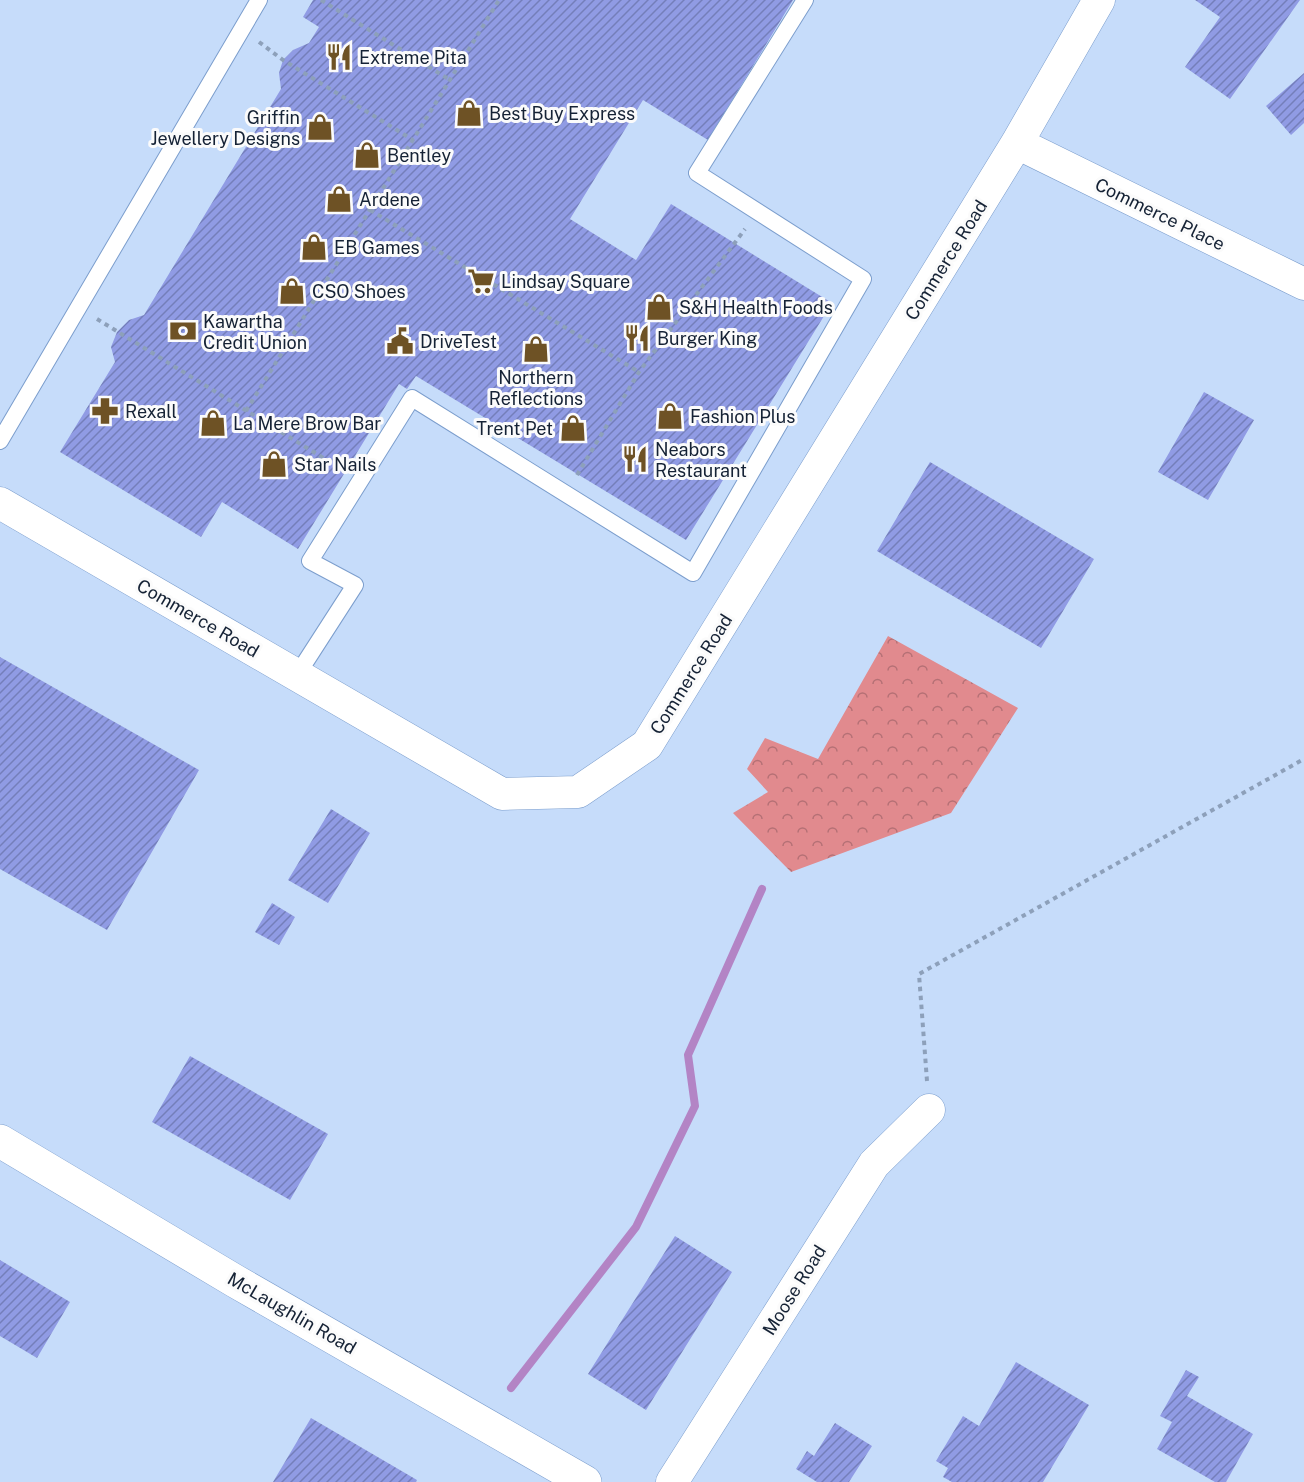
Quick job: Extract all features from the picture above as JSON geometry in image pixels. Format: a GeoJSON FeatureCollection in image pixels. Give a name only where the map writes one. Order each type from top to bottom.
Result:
{"type":"FeatureCollection","features":[{"type":"Feature","properties":{"kind":"street","name":"Commerce Road"},"geometry":{"type":"LineString","coordinates":[[0,503],[502,794],[578,792],[647,745],[1017,144],[1099,0]]}},
{"type":"Feature","properties":{"kind":"street","name":"Commerce Place"},"geometry":{"type":"LineString","coordinates":[[1017,144],[1304,284]]}},
{"type":"Feature","properties":{"kind":"street","name":"Moose Road"},"geometry":{"type":"LineString","coordinates":[[672,1482],[874,1164],[929,1110]]}},
{"type":"Feature","properties":{"kind":"street","name":"McLaughlin Road"},"geometry":{"type":"LineString","coordinates":[[0,1142],[245,1287],[585,1482]]}},
{"type":"Feature","properties":{"kind":"lane"},"geometry":{"type":"LineString","coordinates":[[0,441],[259,0]]}},
{"type":"Feature","properties":{"kind":"lane"},"geometry":{"type":"LineString","coordinates":[[297,675],[355,585],[310,561],[412,398],[693,573],[863,279],[697,173],[805,0]]}},
{"type":"Feature","properties":{"kind":"path"},"geometry":{"type":"LineString","coordinates":[[321,0],[450,80]]}},
{"type":"Feature","properties":{"kind":"path"},"geometry":{"type":"LineString","coordinates":[[246,411],[499,0]]}},
{"type":"Feature","properties":{"kind":"path"},"geometry":{"type":"LineString","coordinates":[[242,29],[283,60],[413,140]]}},
{"type":"Feature","properties":{"kind":"path"},"geometry":{"type":"LineString","coordinates":[[370,210],[639,372]]}},
{"type":"Feature","properties":{"kind":"path"},"geometry":{"type":"LineString","coordinates":[[577,474],[639,372],[736,244]]}},
{"type":"Feature","properties":{"kind":"path"},"geometry":{"type":"LineString","coordinates":[[117,332],[345,472]]}},
{"type":"Feature","properties":{"kind":"path"},"geometry":{"type":"LineString","coordinates":[[929,1110],[919,974],[1304,759]]}},
{"type":"Feature","properties":{"kind":"green space"},"geometry":{"type":"Polygon","coordinates":[[[888,636],[1018,708],[951,813],[791,872],[733,813],[768,792],[747,769],[765,738],[818,759],[888,636]]]}},
{"type":"Feature","properties":{"kind":"building","name":"Lindsay Square"},"geometry":{"type":"Polygon","coordinates":[[[313,0],[793,0],[708,140],[643,100],[570,219],[636,260],[671,204],[832,303],[686,540],[416,376],[407,389],[399,384],[298,549],[222,502],[201,537],[60,452],[115,362],[111,347],[117,332],[129,320],[144,315],[281,89],[279,73],[283,60],[293,50],[309,43],[319,27],[303,17],[313,0]]]}},
{"type":"Feature","properties":{"kind":"building"},"geometry":{"type":"Polygon","coordinates":[[[1195,0],[1300,0],[1230,99],[1185,67],[1220,17],[1195,0]]]}},
{"type":"Feature","properties":{"kind":"building"},"geometry":{"type":"Polygon","coordinates":[[[1304,73],[1304,123],[1291,135],[1266,106],[1304,73]]]}},
{"type":"Feature","properties":{"kind":"building"},"geometry":{"type":"Polygon","coordinates":[[[1204,392],[1254,420],[1208,500],[1158,472],[1204,392]]]}},
{"type":"Feature","properties":{"kind":"building"},"geometry":{"type":"Polygon","coordinates":[[[930,462],[1094,559],[1041,648],[877,551],[930,462]]]}},
{"type":"Feature","properties":{"kind":"building"},"geometry":{"type":"Polygon","coordinates":[[[0,657],[199,770],[107,930],[0,869],[0,657]]]}},
{"type":"Feature","properties":{"kind":"building"},"geometry":{"type":"Polygon","coordinates":[[[331,809],[370,833],[328,903],[288,880],[331,809]]]}},
{"type":"Feature","properties":{"kind":"building"},"geometry":{"type":"Polygon","coordinates":[[[272,903],[295,917],[279,945],[255,932],[272,903]]]}},
{"type":"Feature","properties":{"kind":"building"},"geometry":{"type":"Polygon","coordinates":[[[190,1056],[328,1134],[290,1200],[152,1122],[190,1056]]]}},
{"type":"Feature","properties":{"kind":"building"},"geometry":{"type":"Polygon","coordinates":[[[675,1236],[732,1272],[646,1410],[588,1374],[675,1236]]]}},
{"type":"Feature","properties":{"kind":"building"},"geometry":{"type":"Polygon","coordinates":[[[0,1260],[70,1302],[37,1358],[0,1336],[0,1260]]]}},
{"type":"Feature","properties":{"kind":"building"},"geometry":{"type":"Polygon","coordinates":[[[1016,1362],[1089,1405],[1043,1482],[952,1482],[943,1477],[948,1468],[936,1461],[963,1416],[979,1426],[1016,1362]]]}},
{"type":"Feature","properties":{"kind":"building"},"geometry":{"type":"Polygon","coordinates":[[[1186,1370],[1199,1377],[1187,1396],[1253,1434],[1226,1482],[1215,1482],[1157,1449],[1172,1422],[1160,1416],[1186,1370]]]}},
{"type":"Feature","properties":{"kind":"building"},"geometry":{"type":"Polygon","coordinates":[[[311,1418],[417,1480],[416,1482],[273,1482],[311,1418]]]}},
{"type":"Feature","properties":{"kind":"building"},"geometry":{"type":"Polygon","coordinates":[[[835,1423],[872,1446],[849,1482],[817,1482],[796,1469],[807,1451],[814,1456],[835,1423]]]}},
{"type":"Feature","properties":{"kind":"waterway"},"geometry":{"type":"LineString","coordinates":[[511,1388],[636,1227],[695,1106],[688,1055],[762,889]]}},
{"type":"Feature","properties":{"kind":"place","name":"Extreme Pita"},"geometry":{"type":"Point","coordinates":[339,57]}},
{"type":"Feature","properties":{"kind":"place","name":"Best Buy Express"},"geometry":{"type":"Point","coordinates":[469,113]}},
{"type":"Feature","properties":{"kind":"place","name":"Griffin Jewellery Designs"},"geometry":{"type":"Point","coordinates":[320,127]}},
{"type":"Feature","properties":{"kind":"place","name":"Bentley"},"geometry":{"type":"Point","coordinates":[367,155]}},
{"type":"Feature","properties":{"kind":"place","name":"Ardene"},"geometry":{"type":"Point","coordinates":[339,199]}},
{"type":"Feature","properties":{"kind":"place","name":"EB Games"},"geometry":{"type":"Point","coordinates":[314,247]}},
{"type":"Feature","properties":{"kind":"place","name":"Lindsay Square"},"geometry":{"type":"Point","coordinates":[481,281]}},
{"type":"Feature","properties":{"kind":"place","name":"CSO Shoes"},"geometry":{"type":"Point","coordinates":[292,291]}},
{"type":"Feature","properties":{"kind":"place","name":"S&H Health Foods"},"geometry":{"type":"Point","coordinates":[659,307]}},
{"type":"Feature","properties":{"kind":"place","name":"Kawartha Credit Union"},"geometry":{"type":"Point","coordinates":[183,331]}},
{"type":"Feature","properties":{"kind":"place","name":"Burger King"},"geometry":{"type":"Point","coordinates":[637,338]}},
{"type":"Feature","properties":{"kind":"place","name":"DriveTest"},"geometry":{"type":"Point","coordinates":[400,341]}},
{"type":"Feature","properties":{"kind":"place","name":"Northern Reflections"},"geometry":{"type":"Point","coordinates":[536,349]}},
{"type":"Feature","properties":{"kind":"place","name":"Rexall"},"geometry":{"type":"Point","coordinates":[105,411]}},
{"type":"Feature","properties":{"kind":"place","name":"Fashion Plus"},"geometry":{"type":"Point","coordinates":[670,416]}},
{"type":"Feature","properties":{"kind":"place","name":"La Mere Brow Bar"},"geometry":{"type":"Point","coordinates":[213,423]}},
{"type":"Feature","properties":{"kind":"place","name":"Trent Pet"},"geometry":{"type":"Point","coordinates":[573,428]}},
{"type":"Feature","properties":{"kind":"place","name":"Neabors Restaurant"},"geometry":{"type":"Point","coordinates":[635,459]}},
{"type":"Feature","properties":{"kind":"place","name":"Star Nails"},"geometry":{"type":"Point","coordinates":[274,464]}}]}
